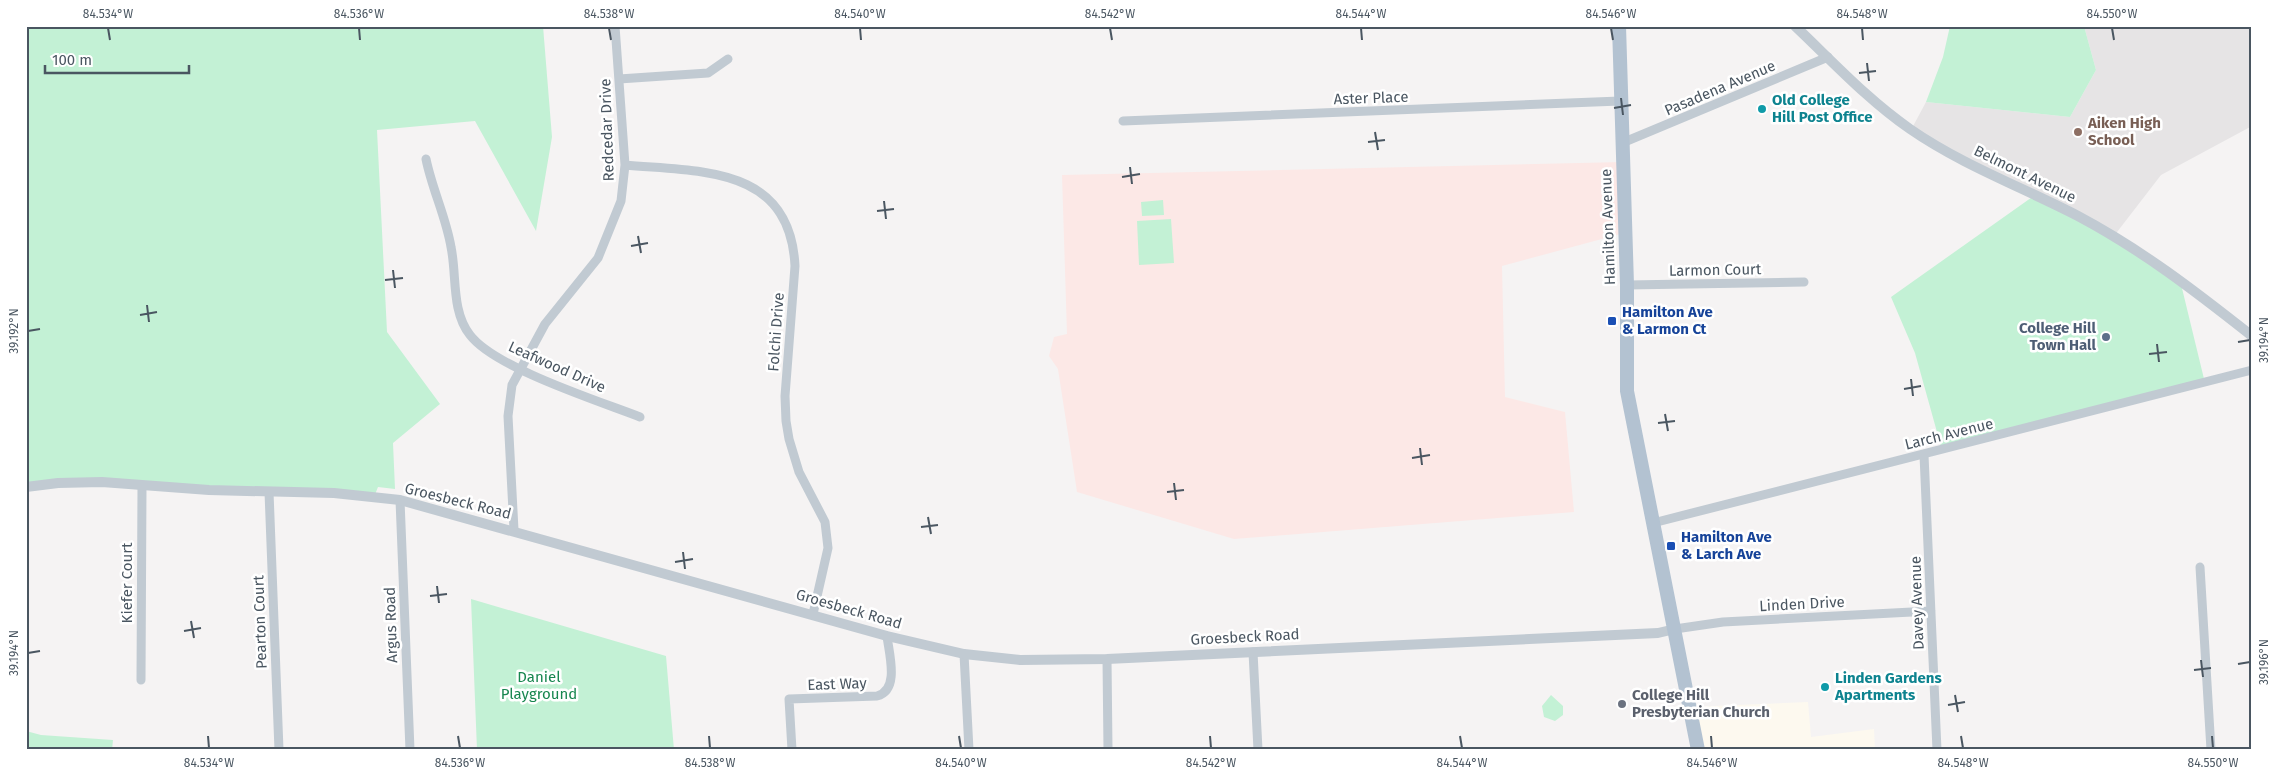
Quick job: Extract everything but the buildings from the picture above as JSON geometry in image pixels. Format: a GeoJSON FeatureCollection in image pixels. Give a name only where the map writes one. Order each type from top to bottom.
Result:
{"type":"FeatureCollection","features":[{"type":"Feature","properties":{"kind":"main road","name":"Hamilton Avenue"},"geometry":{"type":"LineString","coordinates":[[1619,26],[1627,285],[1627,391],[1698,750]]}},
{"type":"Feature","properties":{"kind":"street","name":"Redcedar Drive"},"geometry":{"type":"LineString","coordinates":[[514,530],[508,401],[520,369],[545,324],[591,270],[598,258],[621,201],[625,165],[615,26]]}},
{"type":"Feature","properties":{"kind":"street","name":"Belmont Avenue"},"geometry":{"type":"LineString","coordinates":[[1795,26],[1882,108],[1911,130],[1968,164],[2052,203],[2114,236],[2156,262],[2252,336]]}},
{"type":"Feature","properties":{"kind":"street","name":"Pasadena Avenue"},"geometry":{"type":"LineString","coordinates":[[1622,143],[1828,57]]}},
{"type":"Feature","properties":{"kind":"street"},"geometry":{"type":"LineString","coordinates":[[619,79],[708,73],[728,59]]}},
{"type":"Feature","properties":{"kind":"street","name":"Aster Place"},"geometry":{"type":"LineString","coordinates":[[1123,121],[1620,101]]}},
{"type":"Feature","properties":{"kind":"street","name":"Leafwood Drive"},"geometry":{"type":"LineString","coordinates":[[426,159],[452,247],[461,319],[470,335],[479,345],[520,369],[640,417]]}},
{"type":"Feature","properties":{"kind":"street","name":"Folchi Drive"},"geometry":{"type":"LineString","coordinates":[[625,165],[731,177],[766,197],[787,226],[794,252],[795,266],[785,396],[786,422],[795,460],[820,510],[828,535],[828,553],[813,614]]}},
{"type":"Feature","properties":{"kind":"street","name":"Larmon Court"},"geometry":{"type":"LineString","coordinates":[[1627,285],[1804,282]]}},
{"type":"Feature","properties":{"kind":"street","name":"Larch Avenue"},"geometry":{"type":"LineString","coordinates":[[1653,523],[2252,370]]}},
{"type":"Feature","properties":{"kind":"street","name":"Davey Avenue"},"geometry":{"type":"LineString","coordinates":[[1924,455],[1937,750]]}},
{"type":"Feature","properties":{"kind":"street","name":"Groesbeck Road"},"geometry":{"type":"LineString","coordinates":[[27,487],[58,483],[102,482],[142,486],[334,493],[400,500],[514,530],[887,636],[964,654],[1042,661],[1658,633],[1675,629]]}},
{"type":"Feature","properties":{"kind":"street","name":"Kiefer Court"},"geometry":{"type":"LineString","coordinates":[[140,680],[142,486]]}},
{"type":"Feature","properties":{"kind":"street","name":"Pearton Court"},"geometry":{"type":"LineString","coordinates":[[269,492],[279,750]]}},
{"type":"Feature","properties":{"kind":"street","name":"Argus Road"},"geometry":{"type":"LineString","coordinates":[[400,500],[410,750]]}},
{"type":"Feature","properties":{"kind":"street"},"geometry":{"type":"LineString","coordinates":[[2200,567],[2210,750]]}},
{"type":"Feature","properties":{"kind":"street","name":"Linden Drive"},"geometry":{"type":"LineString","coordinates":[[1675,629],[1723,622],[1932,611]]}},
{"type":"Feature","properties":{"kind":"street","name":"East Way"},"geometry":{"type":"LineString","coordinates":[[792,750],[789,699],[882,695],[891,683],[887,636]]}},
{"type":"Feature","properties":{"kind":"street"},"geometry":{"type":"LineString","coordinates":[[1253,652],[1258,750]]}},
{"type":"Feature","properties":{"kind":"street"},"geometry":{"type":"LineString","coordinates":[[964,654],[969,750]]}},
{"type":"Feature","properties":{"kind":"street"},"geometry":{"type":"LineString","coordinates":[[1107,658],[1108,750]]}},
{"type":"Feature","properties":{"kind":"shaded area","name":"Aiken High School"},"geometry":{"type":"Polygon","coordinates":[[[2084,26],[2252,26],[2252,126],[2161,175],[2114,236],[1911,130],[1926,102],[2070,117],[2096,70],[2084,26]]]}},
{"type":"Feature","properties":{"kind":"shaded area"},"geometry":{"type":"Polygon","coordinates":[[[1623,162],[1624,233],[1502,266],[1505,397],[1565,412],[1574,512],[1234,539],[1077,492],[1058,369],[1049,356],[1054,337],[1067,334],[1062,175],[1623,162]]]}},
{"type":"Feature","properties":{"kind":"shaded area"},"geometry":{"type":"Polygon","coordinates":[[[1808,702],[1811,737],[1874,729],[1875,750],[1699,750],[1690,707],[1808,702]]]}},
{"type":"Feature","properties":{"kind":"green space"},"geometry":{"type":"Polygon","coordinates":[[[26,26],[543,26],[552,137],[536,231],[475,121],[377,130],[387,332],[440,404],[393,443],[395,489],[378,487],[374,497],[142,486],[26,487],[26,26]]]}},
{"type":"Feature","properties":{"kind":"green space"},"geometry":{"type":"Polygon","coordinates":[[[1950,26],[2084,26],[2096,70],[2070,117],[1926,102],[1943,57],[1950,26]]]}},
{"type":"Feature","properties":{"kind":"green space"},"geometry":{"type":"Polygon","coordinates":[[[2035,195],[2180,280],[2205,383],[1942,450],[1915,353],[1891,297],[2035,195]]]}},
{"type":"Feature","properties":{"kind":"green space"},"geometry":{"type":"Polygon","coordinates":[[[1163,200],[1164,215],[1142,216],[1141,202],[1163,200]]]}},
{"type":"Feature","properties":{"kind":"green space"},"geometry":{"type":"Polygon","coordinates":[[[1171,219],[1174,263],[1139,265],[1137,221],[1171,219]]]}},
{"type":"Feature","properties":{"kind":"green space","name":"Daniel Playground"},"geometry":{"type":"Polygon","coordinates":[[[471,599],[666,656],[674,750],[477,750],[471,599]]]}},
{"type":"Feature","properties":{"kind":"green space"},"geometry":{"type":"Polygon","coordinates":[[[1551,695],[1563,706],[1563,715],[1555,721],[1544,717],[1542,706],[1551,695]]]}},
{"type":"Feature","properties":{"kind":"green space"},"geometry":{"type":"Polygon","coordinates":[[[26,731],[41,735],[113,740],[112,750],[26,750],[26,731]]]}},
{"type":"Feature","properties":{"kind":"place","name":"Old College Hill Post Office"},"geometry":{"type":"Point","coordinates":[1762,109]}},
{"type":"Feature","properties":{"kind":"place","name":"Aiken High School"},"geometry":{"type":"Point","coordinates":[2078,132]}},
{"type":"Feature","properties":{"kind":"place","name":"Hamilton Ave & Larmon Ct"},"geometry":{"type":"Point","coordinates":[1612,321]}},
{"type":"Feature","properties":{"kind":"place","name":"College Hill Town Hall"},"geometry":{"type":"Point","coordinates":[2106,337]}},
{"type":"Feature","properties":{"kind":"place","name":"Hamilton Ave & Larch Ave"},"geometry":{"type":"Point","coordinates":[1671,546]}},
{"type":"Feature","properties":{"kind":"place","name":"Linden Gardens Apartments"},"geometry":{"type":"Point","coordinates":[1825,687]}},
{"type":"Feature","properties":{"kind":"place","name":"College Hill Presbyterian Church"},"geometry":{"type":"Point","coordinates":[1622,704]}}]}
